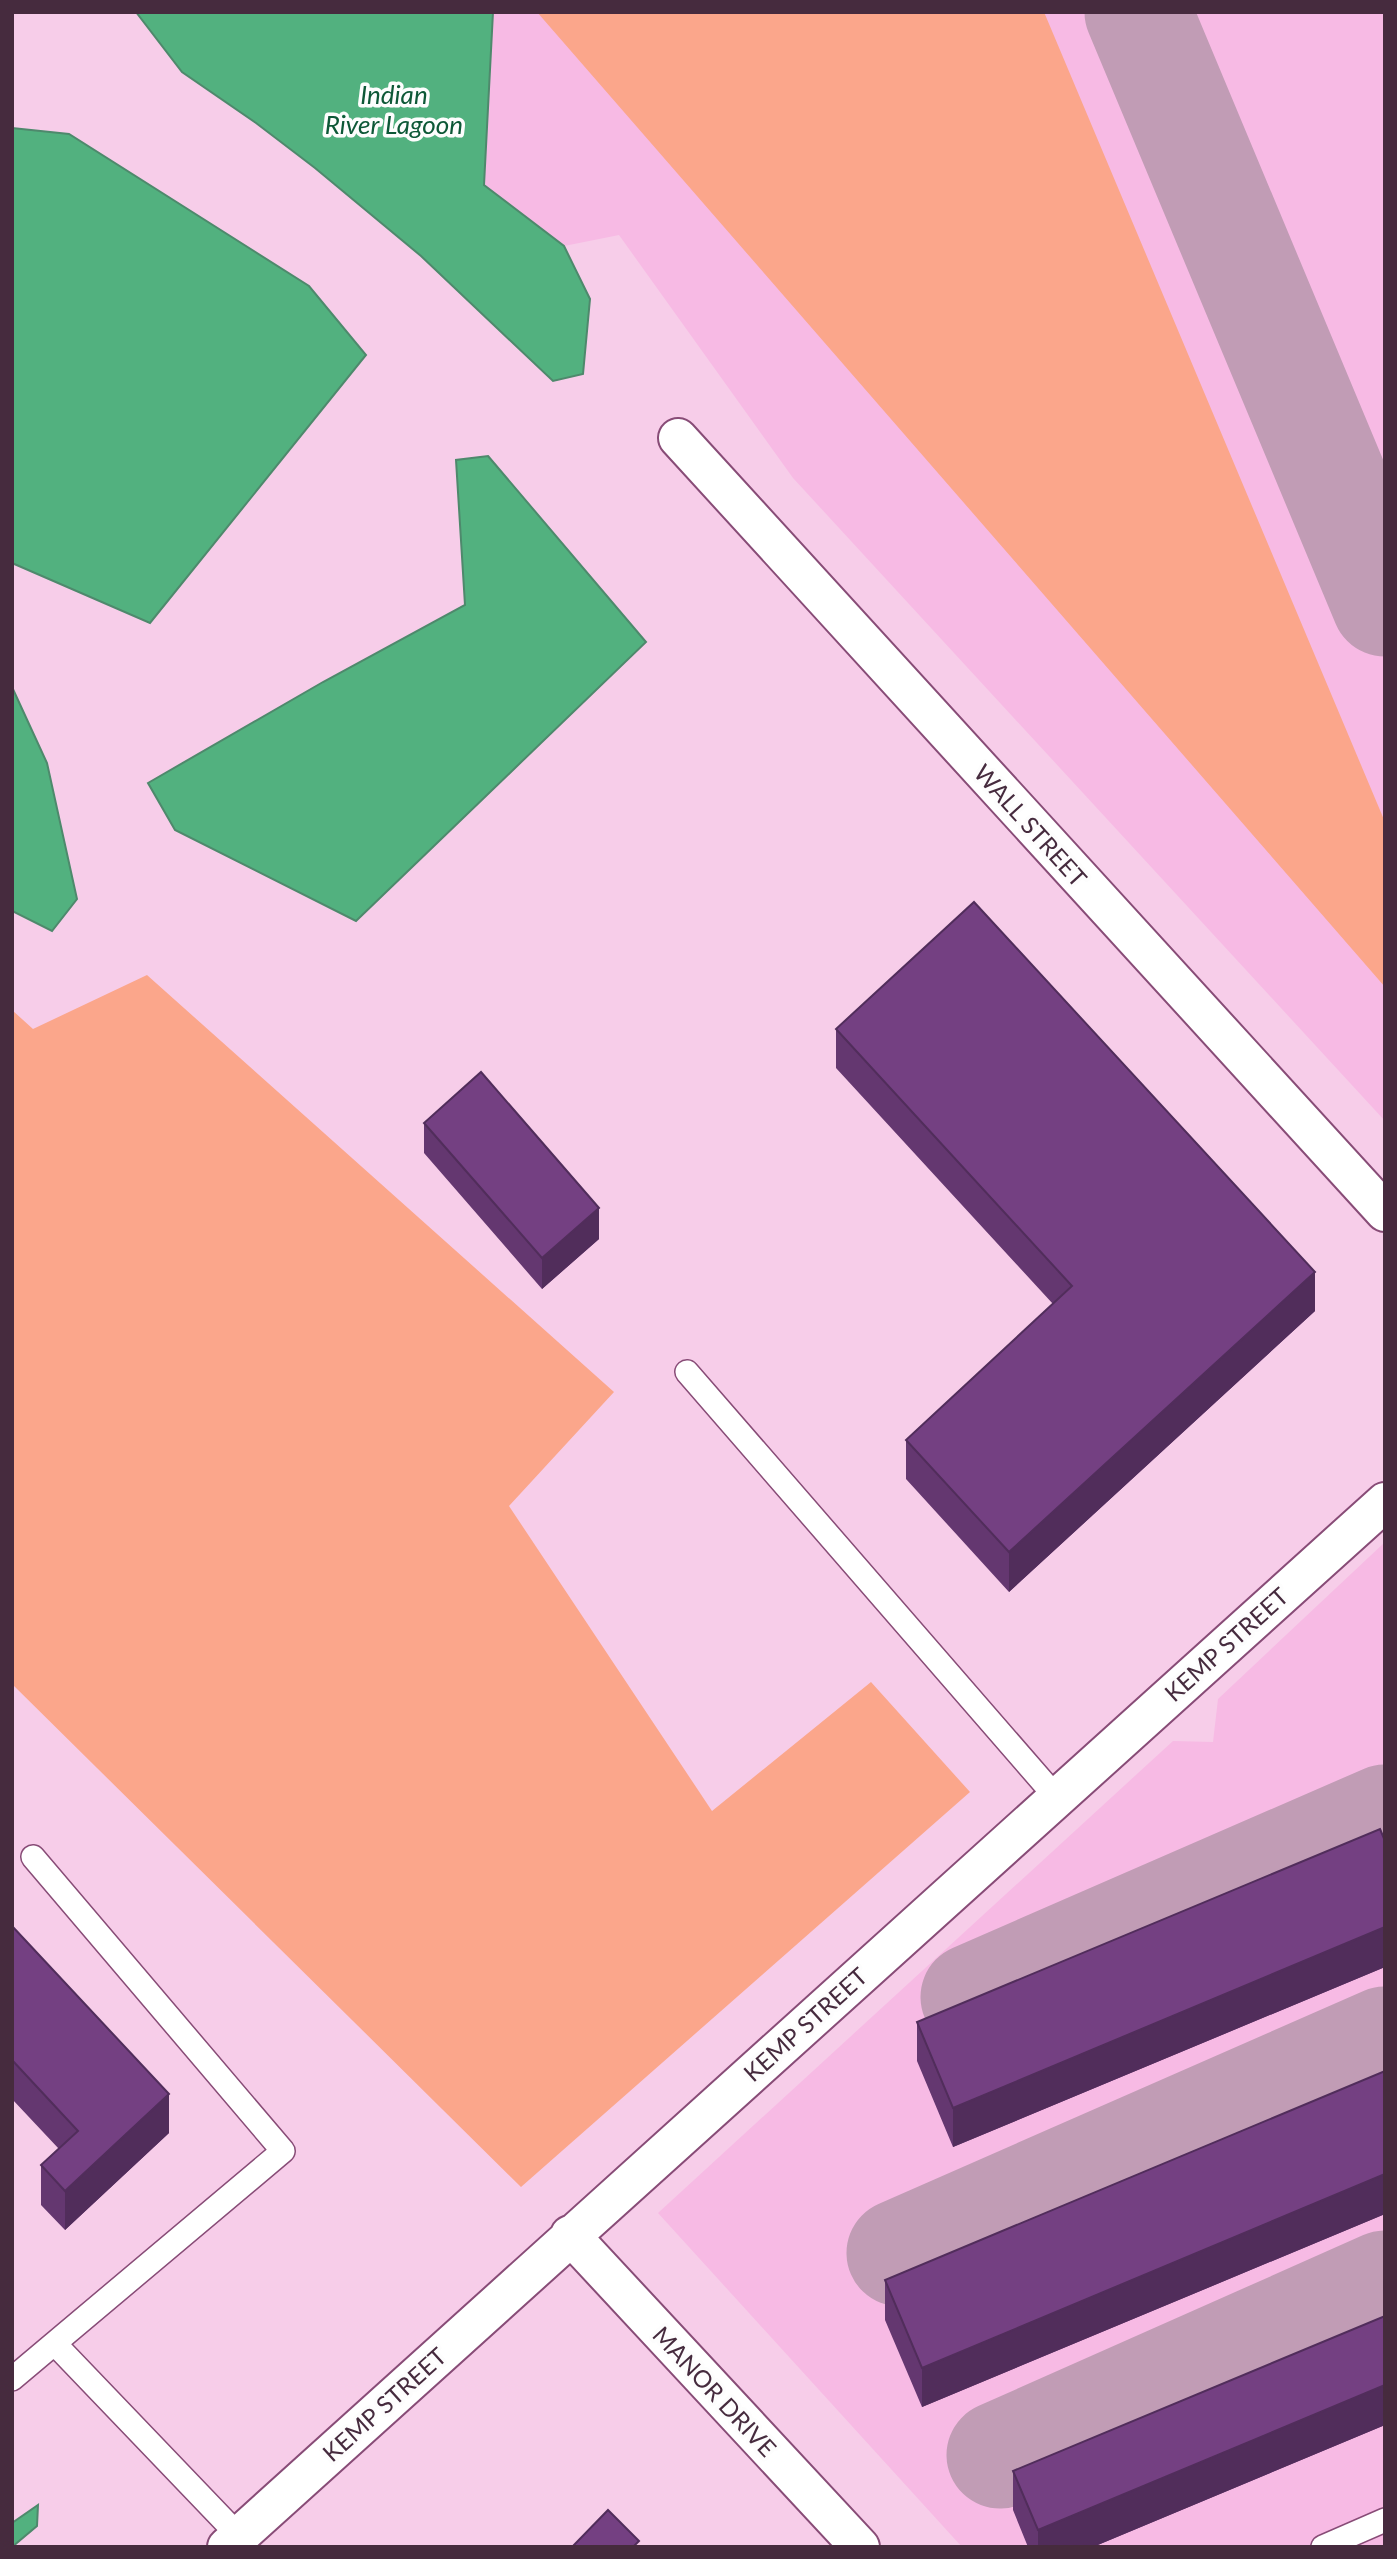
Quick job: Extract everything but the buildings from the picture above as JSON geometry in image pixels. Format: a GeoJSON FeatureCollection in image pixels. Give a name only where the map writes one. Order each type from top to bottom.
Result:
{"type":"FeatureCollection","features":[{"type":"Feature","properties":{"kind":"street","name":"WALL STREET"},"geometry":{"type":"LineString","coordinates":[[677,438],[1385,1212]]}},
{"type":"Feature","properties":{"kind":"street","name":"KEMP STREET"},"geometry":{"type":"LineString","coordinates":[[233,2541],[1385,1502]]}},
{"type":"Feature","properties":{"kind":"street","name":"MANOR DRIVE"},"geometry":{"type":"LineString","coordinates":[[570,2235],[860,2547]]}},
{"type":"Feature","properties":{"kind":"lane"},"geometry":{"type":"LineString","coordinates":[[687,1372],[1056,1797]]}},
{"type":"Feature","properties":{"kind":"lane"},"geometry":{"type":"LineString","coordinates":[[12,2379],[283,2151],[33,1857]]}},
{"type":"Feature","properties":{"kind":"lane"},"geometry":{"type":"LineString","coordinates":[[55,2344],[233,2541]]}},
{"type":"Feature","properties":{"kind":"lane"},"geometry":{"type":"LineString","coordinates":[[1323,2547],[1385,2520]]}},
{"type":"Feature","properties":{"kind":"shaded area"},"geometry":{"type":"Polygon","coordinates":[[[493,12],[1385,12],[1385,1121],[793,478],[619,235],[564,246],[484,185],[493,12]]]}},
{"type":"Feature","properties":{"kind":"shaded area"},"geometry":{"type":"Polygon","coordinates":[[[537,12],[1044,12],[1385,822],[1385,987],[537,12]]]}},
{"type":"Feature","properties":{"kind":"shaded area"},"geometry":{"type":"Polygon","coordinates":[[[147,975],[614,1392],[509,1506],[712,1811],[871,1682],[970,1792],[521,2187],[12,1684],[12,1010],[33,1029],[147,975]]]}},
{"type":"Feature","properties":{"kind":"shaded area"},"geometry":{"type":"Polygon","coordinates":[[[1385,1542],[1385,2547],[962,2547],[658,2213],[1173,1741],[1213,1742],[1218,1699],[1385,1542]]]}},
{"type":"Feature","properties":{"kind":"water","name":"Indian River Lagoon"},"geometry":{"type":"Polygon","coordinates":[[[136,12],[493,12],[484,185],[564,246],[590,299],[583,374],[553,381],[421,256],[315,168],[182,72],[136,12]]]}},
{"type":"Feature","properties":{"kind":"water"},"geometry":{"type":"Polygon","coordinates":[[[12,128],[69,134],[309,286],[366,355],[150,623],[12,563],[12,128]]]}},
{"type":"Feature","properties":{"kind":"water"},"geometry":{"type":"Polygon","coordinates":[[[488,456],[646,642],[356,921],[175,830],[148,783],[323,682],[465,605],[456,460],[488,456]]]}},
{"type":"Feature","properties":{"kind":"water"},"geometry":{"type":"Polygon","coordinates":[[[12,687],[47,763],[77,899],[52,931],[12,911],[12,687]]]}},
{"type":"Feature","properties":{"kind":"water"},"geometry":{"type":"Polygon","coordinates":[[[38,2505],[37,2526],[12,2547],[12,2523],[38,2505]]]}},
{"type":"Feature","properties":{"kind":"taxiway"},"geometry":{"type":"LineString","coordinates":[[1138,12],[1385,603]]}},
{"type":"Feature","properties":{"kind":"taxiway"},"geometry":{"type":"LineString","coordinates":[[974,1997],[1385,1818]]}},
{"type":"Feature","properties":{"kind":"taxiway"},"geometry":{"type":"LineString","coordinates":[[900,2253],[1385,2040]]}},
{"type":"Feature","properties":{"kind":"taxiway"},"geometry":{"type":"LineString","coordinates":[[1000,2455],[1385,2284]]}}]}
